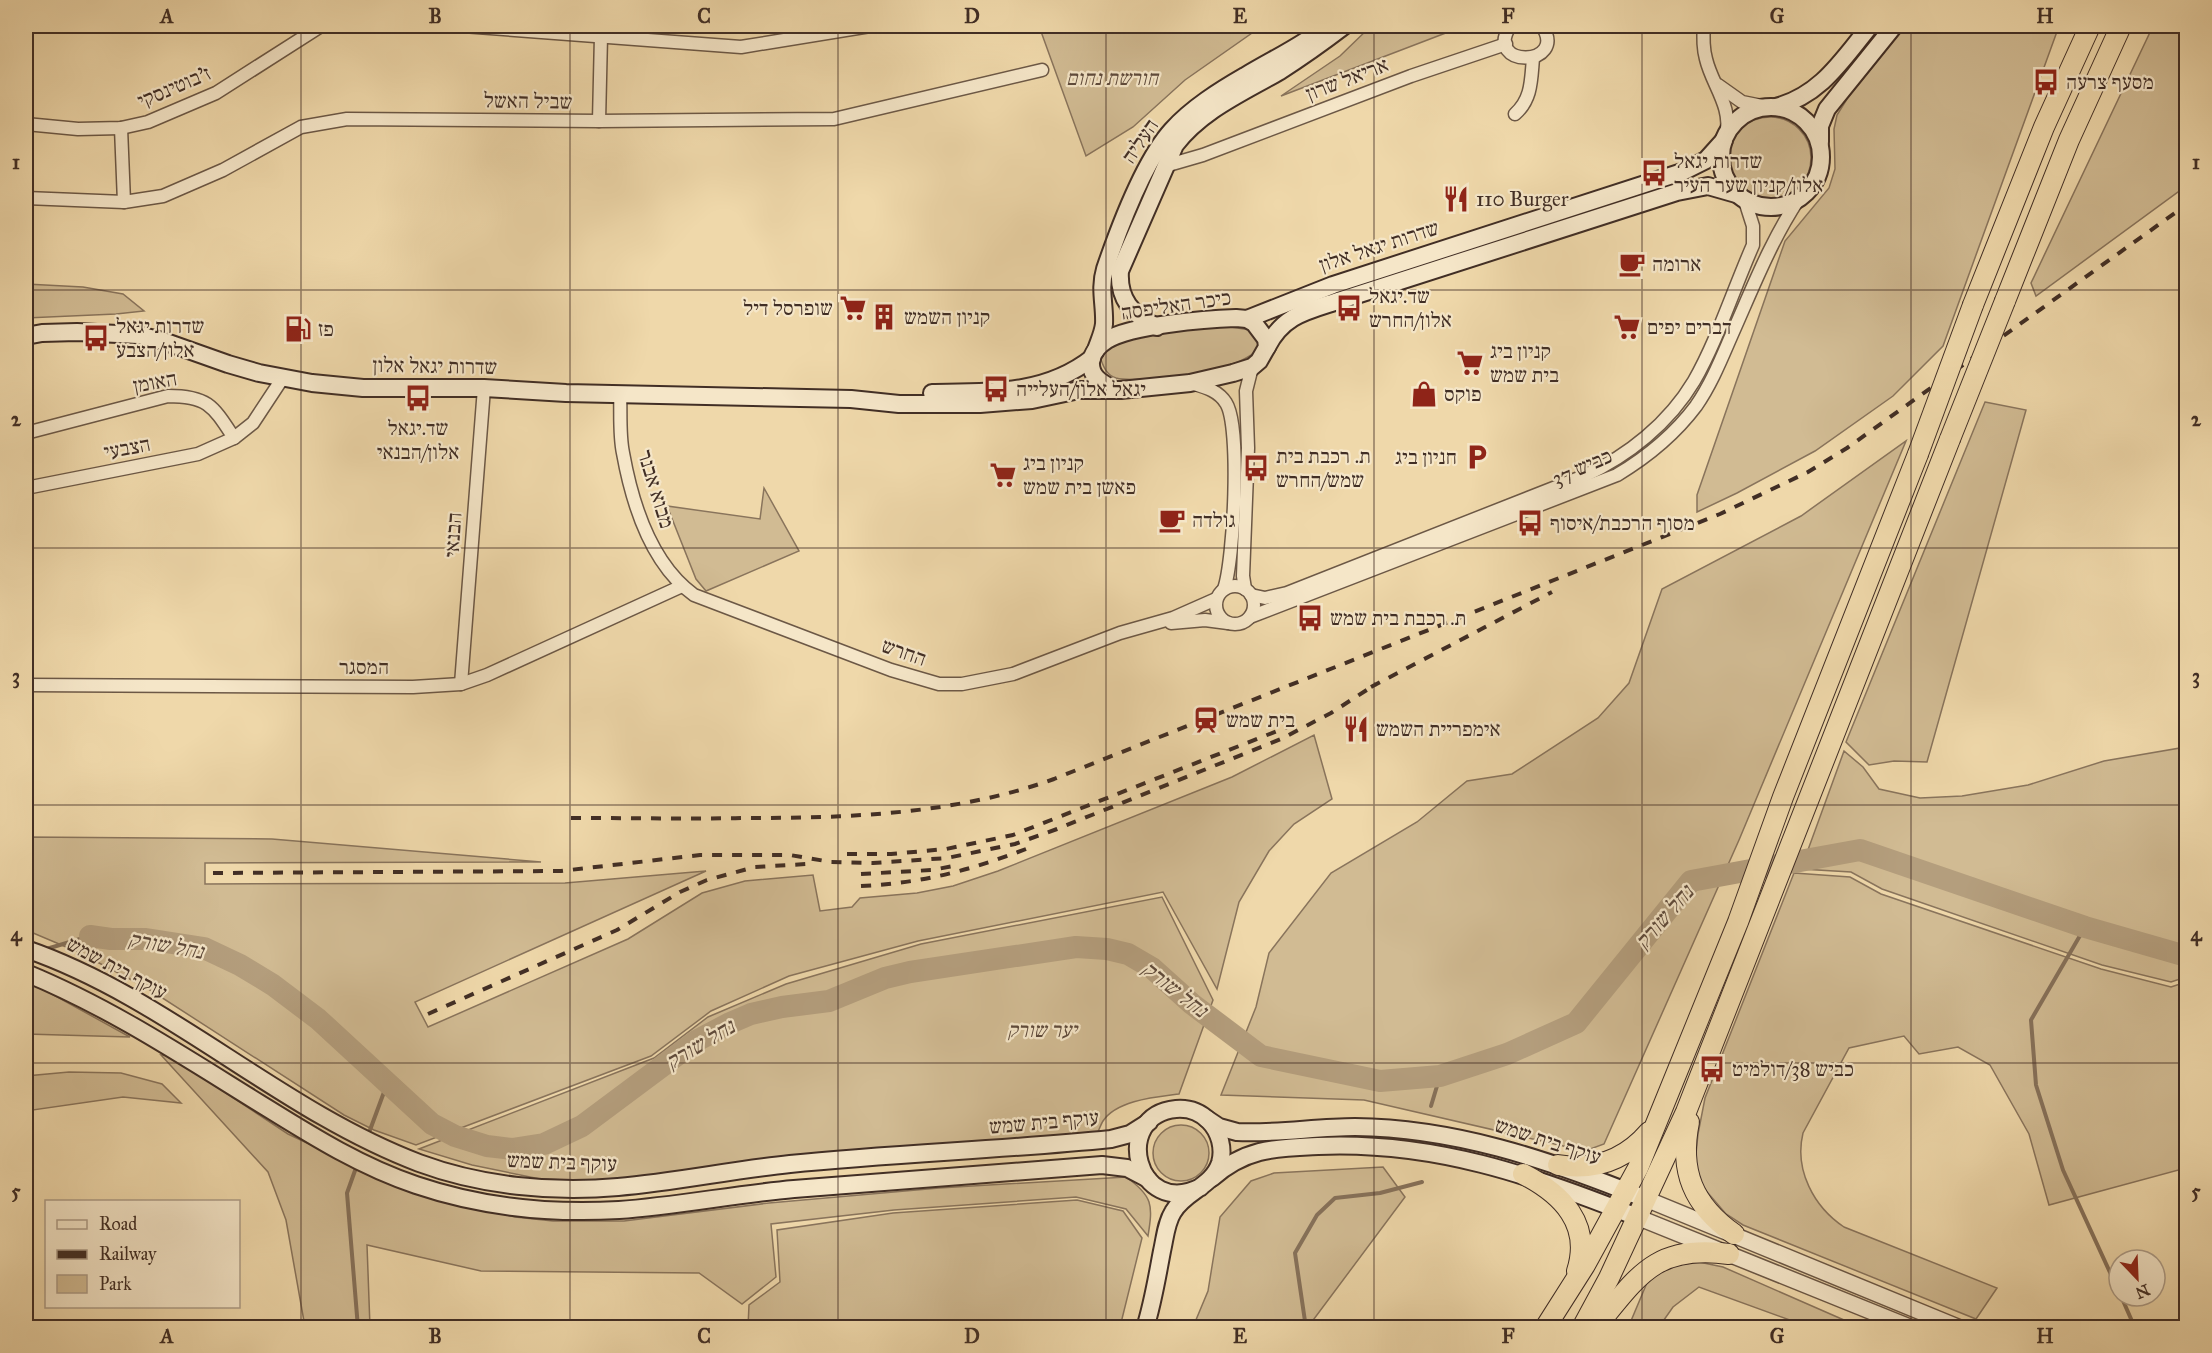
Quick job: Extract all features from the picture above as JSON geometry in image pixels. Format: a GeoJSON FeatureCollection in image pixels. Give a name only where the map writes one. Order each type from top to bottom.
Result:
{"type":"FeatureCollection","features":[{"type":"Feature","properties":{"kind":"highway"},"geometry":{"type":"LineString","coordinates":[[2066,78],[2080,26]]}},
{"type":"Feature","properties":{"kind":"highway"},"geometry":{"type":"LineString","coordinates":[[1545,1328],[1627,1191],[1659,1117],[1738,922],[1783,797],[1918,454],[1973,305],[2026,172],[2091,26]]}},
{"type":"Feature","properties":{"kind":"highway"},"geometry":{"type":"LineString","coordinates":[[1582,1328],[1609,1278],[1696,1085],[2066,147],[2121,26]]}},
{"type":"Feature","properties":{"kind":"highway"},"geometry":{"type":"LineString","coordinates":[[2102,64],[2131,26]]}},
{"type":"Feature","properties":{"kind":"highway"},"geometry":{"type":"LineString","coordinates":[[1696,1085],[1684,1149],[1687,1171],[1702,1202],[1717,1220],[1734,1234]]}},
{"type":"Feature","properties":{"kind":"highway"},"geometry":{"type":"LineString","coordinates":[[1558,1164],[1595,1166],[1616,1159],[1643,1139],[1659,1117]]}},
{"type":"Feature","properties":{"kind":"highway"},"geometry":{"type":"LineString","coordinates":[[1523,1174],[1553,1192],[1564,1203],[1578,1227],[1581,1253],[1574,1281],[1568,1293]]}},
{"type":"Feature","properties":{"kind":"highway"},"geometry":{"type":"LineString","coordinates":[[1595,1328],[1638,1275],[1656,1263],[1684,1253],[1729,1254]]}},
{"type":"Feature","properties":{"kind":"main road","name":"העליה"},"geometry":{"type":"LineString","coordinates":[[1093,356],[1104,322],[1101,294],[1105,269],[1140,182],[1171,130],[1197,108],[1245,75],[1297,47],[1327,26]]}},
{"type":"Feature","properties":{"kind":"main road","name":"העליה"},"geometry":{"type":"LineString","coordinates":[[1156,327],[1143,320],[1128,307],[1119,282],[1120,271],[1175,145],[1207,113],[1298,59],[1344,26]]}},
{"type":"Feature","properties":{"kind":"main road"},"geometry":{"type":"LineString","coordinates":[[1870,26],[1821,84],[1801,99],[1756,109],[1743,116],[1732,126],[1725,138],[1721,153],[1722,168],[1727,182],[1741,197],[1756,205],[1772,208],[1798,200],[1812,186],[1820,172],[1822,161],[1820,126],[1827,109],[1894,26]]}},
{"type":"Feature","properties":{"kind":"main road"},"geometry":{"type":"LineString","coordinates":[[1771,107],[1801,116],[1812,128],[1820,145]]}},
{"type":"Feature","properties":{"kind":"main road","name":"שדרות יגאל אלון"},"geometry":{"type":"LineString","coordinates":[[1247,319],[1333,285],[1682,172],[1706,160],[1725,138]]}},
{"type":"Feature","properties":{"kind":"main road","name":"שדרות יגאל אלון"},"geometry":{"type":"LineString","coordinates":[[1267,347],[1273,335],[1290,318],[1677,192],[1708,186],[1741,197]]}},
{"type":"Feature","properties":{"kind":"main road","name":"כיכר האליפסה"},"geometry":{"type":"LineString","coordinates":[[1093,356],[1105,341],[1113,337],[1156,327],[1219,319],[1247,319],[1254,323],[1262,333],[1267,347]]}},
{"type":"Feature","properties":{"kind":"main road","name":"שדרות יגאל אלון"},"geometry":{"type":"LineString","coordinates":[[26,336],[77,332],[138,335],[163,341],[228,364],[282,378],[363,388],[484,388],[851,399],[899,404],[980,404],[1023,401],[1079,390],[1113,389]]}},
{"type":"Feature","properties":{"kind":"main road"},"geometry":{"type":"LineString","coordinates":[[1093,356],[1091,366],[1097,380],[1113,389],[1190,383],[1233,373],[1259,362],[1267,347]]}},
{"type":"Feature","properties":{"kind":"main road","name":"שדרות יגאל אלון"},"geometry":{"type":"LineString","coordinates":[[851,399],[905,393],[1020,390],[1069,374],[1093,356]]}},
{"type":"Feature","properties":{"kind":"main road","name":"עוקף בית שמש"},"geometry":{"type":"LineString","coordinates":[[26,949],[65,963],[141,1005],[320,1115],[366,1140],[422,1164],[478,1179],[508,1184],[579,1189],[619,1187],[790,1164],[1111,1139],[1130,1134],[1149,1122]]}},
{"type":"Feature","properties":{"kind":"main road","name":"עוקף בית שמש"},"geometry":{"type":"LineString","coordinates":[[26,973],[54,984],[129,1022],[308,1134],[357,1160],[415,1185],[505,1206],[579,1211],[620,1209],[791,1190],[1102,1166],[1126,1168],[1153,1183]]}},
{"type":"Feature","properties":{"kind":"main road"},"geometry":{"type":"LineString","coordinates":[[1145,1328],[1166,1234],[1166,1208],[1153,1183],[1141,1169],[1137,1150],[1142,1132],[1149,1122],[1165,1112],[1177,1109],[1189,1110],[1207,1119],[1215,1129],[1221,1147],[1221,1161],[1206,1183],[1189,1192],[1176,1193],[1153,1183]]}},
{"type":"Feature","properties":{"kind":"main road","name":"עוקף בית שמש"},"geometry":{"type":"LineString","coordinates":[[1207,1119],[1225,1130],[1244,1132],[1354,1127],[1414,1131],[1488,1144],[1558,1164],[1646,1198]]}},
{"type":"Feature","properties":{"kind":"main road","name":"עוקף בית שמש"},"geometry":{"type":"LineString","coordinates":[[1166,1234],[1177,1206],[1233,1162],[1257,1151],[1271,1148],[1345,1144],[1433,1152],[1523,1174],[1637,1217]]}},
{"type":"Feature","properties":{"kind":"street","name":"ז'בוטינסקי"},"geometry":{"type":"LineString","coordinates":[[26,124],[78,129],[121,128],[148,122],[216,93],[321,26]]}},
{"type":"Feature","properties":{"kind":"street"},"geometry":{"type":"LineString","coordinates":[[463,26],[741,47],[870,26]]}},
{"type":"Feature","properties":{"kind":"street"},"geometry":{"type":"LineString","coordinates":[[1510,26],[1505,37],[1506,44],[1514,55],[1526,59],[1533,58],[1543,50],[1546,44],[1542,26]]}},
{"type":"Feature","properties":{"kind":"street"},"geometry":{"type":"LineString","coordinates":[[1704,26],[1706,60],[1727,116],[1725,138]]}},
{"type":"Feature","properties":{"kind":"street"},"geometry":{"type":"LineString","coordinates":[[599,121],[601,36]]}},
{"type":"Feature","properties":{"kind":"street","name":"אריאל שרון"},"geometry":{"type":"LineString","coordinates":[[1165,166],[1203,155],[1422,72],[1506,44]]}},
{"type":"Feature","properties":{"kind":"street"},"geometry":{"type":"LineString","coordinates":[[1515,114],[1526,102],[1530,92],[1533,58]]}},
{"type":"Feature","properties":{"kind":"street","name":"שביל האשל"},"geometry":{"type":"LineString","coordinates":[[26,198],[124,202],[163,196],[223,170],[301,127],[348,119],[599,121],[834,119],[1042,70]]}},
{"type":"Feature","properties":{"kind":"street"},"geometry":{"type":"LineString","coordinates":[[1714,81],[1737,100],[1754,106],[1771,107]]}},
{"type":"Feature","properties":{"kind":"street"},"geometry":{"type":"LineString","coordinates":[[121,128],[124,202]]}},
{"type":"Feature","properties":{"kind":"street"},"geometry":{"type":"LineString","coordinates":[[1182,136],[1194,154],[1203,155]]}},
{"type":"Feature","properties":{"kind":"street","name":"כביש 37"},"geometry":{"type":"LineString","coordinates":[[1248,592],[1274,598],[1584,476],[1615,460],[1635,445],[1678,404],[1701,367],[1753,245],[1753,226],[1741,197]]}},
{"type":"Feature","properties":{"kind":"street","name":"כביש 37"},"geometry":{"type":"LineString","coordinates":[[1250,617],[1607,479],[1631,467],[1683,422],[1706,391],[1775,237],[1798,200]]}},
{"type":"Feature","properties":{"kind":"street"},"geometry":{"type":"LineString","coordinates":[[1190,383],[1205,387],[1220,396],[1226,402],[1233,422],[1235,452],[1231,552],[1216,606],[1218,615],[1228,623],[1240,623],[1250,617],[1254,608],[1243,576],[1248,448],[1246,391],[1251,367]]}},
{"type":"Feature","properties":{"kind":"street"},"geometry":{"type":"LineString","coordinates":[[234,438],[253,423],[282,378]]}},
{"type":"Feature","properties":{"kind":"street","name":"הבנאי"},"geometry":{"type":"LineString","coordinates":[[461,684],[484,388]]}},
{"type":"Feature","properties":{"kind":"street","name":"מבוא אבנר"},"geometry":{"type":"LineString","coordinates":[[620,393],[622,452],[634,498],[642,522],[656,550],[669,572],[682,586]]}},
{"type":"Feature","properties":{"kind":"street","name":"האומן"},"geometry":{"type":"LineString","coordinates":[[26,433],[168,396],[190,396],[205,401],[220,416],[234,438]]}},
{"type":"Feature","properties":{"kind":"street","name":"הצבעי"},"geometry":{"type":"LineString","coordinates":[[26,488],[198,454],[234,438]]}},
{"type":"Feature","properties":{"kind":"street","name":"החרש"},"geometry":{"type":"LineString","coordinates":[[682,586],[694,595],[891,670],[939,684],[962,684],[1013,674],[1120,633],[1173,618],[1220,594]]}},
{"type":"Feature","properties":{"kind":"street","name":"המסגר"},"geometry":{"type":"LineString","coordinates":[[26,685],[413,687],[461,684],[487,675],[682,586]]}},
{"type":"Feature","properties":{"kind":"street"},"geometry":{"type":"LineString","coordinates":[[1220,594],[1233,586],[1248,592]]}},
{"type":"Feature","properties":{"kind":"street","name":"החרש"},"geometry":{"type":"LineString","coordinates":[[1120,633],[1164,623],[1205,620],[1228,623]]}},
{"type":"Feature","properties":{"kind":"street"},"geometry":{"type":"LineString","coordinates":[[1646,1198],[1960,1328]]}},
{"type":"Feature","properties":{"kind":"street"},"geometry":{"type":"LineString","coordinates":[[1637,1217],[1912,1328]]}},
{"type":"Feature","properties":{"kind":"green space","name":"חורשת נחום"},"geometry":{"type":"Polygon","coordinates":[[[1039,26],[1262,26],[1185,80],[1133,127],[1086,156],[1039,26]]]}},
{"type":"Feature","properties":{"kind":"green space"},"geometry":{"type":"Polygon","coordinates":[[[1371,26],[1464,26],[1281,96],[1340,56],[1371,26]]]}},
{"type":"Feature","properties":{"kind":"green space"},"geometry":{"type":"Polygon","coordinates":[[[1906,26],[2059,26],[1943,346],[1893,396],[1815,451],[1697,512],[1697,495],[1785,241],[1829,188],[1835,169],[1834,129],[1837,115],[1847,99],[1906,26]]]}},
{"type":"Feature","properties":{"kind":"green space"},"geometry":{"type":"Polygon","coordinates":[[[2153,26],[2186,26],[2186,186],[2036,296],[2031,283],[2153,26]]]}},
{"type":"Feature","properties":{"kind":"green space"},"geometry":{"type":"Polygon","coordinates":[[[1762,117],[1778,117],[1793,124],[1804,135],[1811,150],[1808,174],[1799,187],[1778,199],[1762,199],[1747,192],[1736,181],[1729,166],[1729,150],[1736,135],[1747,124],[1762,117]]]}},
{"type":"Feature","properties":{"kind":"green space"},"geometry":{"type":"Polygon","coordinates":[[[26,284],[83,287],[123,294],[144,311],[26,318],[26,284]]]}},
{"type":"Feature","properties":{"kind":"green space"},"geometry":{"type":"Polygon","coordinates":[[[1225,326],[1250,330],[1256,337],[1258,346],[1251,355],[1216,369],[1169,377],[1128,379],[1113,377],[1101,360],[1104,353],[1114,345],[1127,340],[1161,332],[1225,326]]]}},
{"type":"Feature","properties":{"kind":"green space"},"geometry":{"type":"Polygon","coordinates":[[[1985,402],[2026,410],[1927,762],[1894,761],[1869,765],[1846,742],[1985,402]]]}},
{"type":"Feature","properties":{"kind":"green space"},"geometry":{"type":"Polygon","coordinates":[[[1906,441],[1739,840],[1604,1144],[1585,1151],[1364,1100],[1221,1095],[1256,1007],[1269,953],[1331,873],[1417,822],[1467,781],[1512,774],[1598,718],[1629,683],[1662,589],[1801,516],[1906,441]]]}},
{"type":"Feature","properties":{"kind":"green space"},"geometry":{"type":"Polygon","coordinates":[[[764,488],[799,551],[706,591],[696,579],[667,506],[760,519],[764,488]]]}},
{"type":"Feature","properties":{"kind":"green space"},"geometry":{"type":"Polygon","coordinates":[[[1314,735],[1332,799],[1294,824],[1269,851],[1239,902],[1217,989],[1163,892],[918,941],[789,976],[711,1011],[651,1056],[416,1145],[374,1130],[344,1115],[147,988],[78,952],[26,930],[26,837],[272,839],[541,862],[205,863],[205,884],[565,883],[706,871],[415,1002],[428,1027],[628,939],[702,893],[745,881],[813,875],[820,911],[852,907],[860,898],[917,893],[953,886],[998,871],[1232,777],[1314,735]]]}},
{"type":"Feature","properties":{"kind":"green space"},"geometry":{"type":"Polygon","coordinates":[[[2186,747],[2186,977],[2171,982],[2102,965],[1882,889],[1851,872],[1801,869],[1844,751],[1863,767],[1879,789],[1920,798],[1962,796],[2028,785],[2104,761],[2186,747]]]}},
{"type":"Feature","properties":{"kind":"green space"},"geometry":{"type":"Polygon","coordinates":[[[1794,873],[1850,877],[1881,894],[2101,969],[2171,987],[2186,982],[2186,1168],[2049,1205],[2029,1134],[1990,1065],[1958,1047],[1919,1054],[1904,1036],[1849,1048],[1803,1133],[1801,1160],[1804,1174],[1815,1198],[1833,1219],[1844,1227],[1997,1288],[1976,1319],[1743,1225],[1726,1214],[1702,1186],[1695,1164],[1705,1098],[1794,873]]]}},
{"type":"Feature","properties":{"kind":"green space","name":"יער שורק"},"geometry":{"type":"Polygon","coordinates":[[[1162,897],[1213,1000],[1179,1094],[1138,1101],[1118,1108],[1103,1121],[1097,1134],[621,1182],[540,1179],[472,1165],[419,1149],[654,1058],[708,1017],[786,984],[921,944],[1162,897]]]}},
{"type":"Feature","properties":{"kind":"green space"},"geometry":{"type":"Polygon","coordinates":[[[26,982],[41,988],[130,1037],[26,1034],[26,982]]]}},
{"type":"Feature","properties":{"kind":"green space"},"geometry":{"type":"Polygon","coordinates":[[[161,1055],[170,1056],[288,1134],[373,1174],[443,1199],[515,1217],[553,1221],[624,1221],[769,1203],[939,1188],[1126,1177],[1142,1190],[1149,1202],[1148,1236],[1126,1209],[1076,1197],[894,1210],[771,1224],[776,1277],[742,1304],[699,1273],[481,1271],[367,1245],[370,1327],[305,1327],[286,1220],[268,1172],[161,1055]]]}},
{"type":"Feature","properties":{"kind":"green space"},"geometry":{"type":"Polygon","coordinates":[[[69,1072],[121,1073],[162,1084],[181,1103],[123,1097],[26,1111],[26,1076],[69,1072]]]}},
{"type":"Feature","properties":{"kind":"green space"},"geometry":{"type":"Polygon","coordinates":[[[1181,1125],[1192,1127],[1201,1133],[1207,1142],[1209,1153],[1207,1164],[1201,1173],[1192,1179],[1181,1181],[1170,1179],[1161,1173],[1155,1164],[1153,1153],[1155,1142],[1161,1133],[1170,1127],[1181,1125]]]}},
{"type":"Feature","properties":{"kind":"green space"},"geometry":{"type":"Polygon","coordinates":[[[1383,1167],[1405,1197],[1308,1327],[1193,1327],[1208,1291],[1220,1217],[1251,1181],[1274,1173],[1383,1167]]]}},
{"type":"Feature","properties":{"kind":"green space"},"geometry":{"type":"Polygon","coordinates":[[[1077,1200],[1123,1211],[1142,1238],[1120,1327],[748,1327],[749,1305],[780,1282],[777,1230],[893,1213],[1077,1200]]]}},
{"type":"Feature","properties":{"kind":"green space"},"geometry":{"type":"Polygon","coordinates":[[[1699,1262],[1723,1267],[1860,1327],[1809,1327],[1699,1287],[1673,1307],[1659,1327],[1628,1328],[1649,1278],[1676,1265],[1699,1262]]]}},
{"type":"Feature","properties":{"kind":"waterway","name":"נחל שורק"},"geometry":{"type":"LineString","coordinates":[[90,936],[111,939],[146,939],[204,948],[240,965],[273,985],[318,1019],[432,1124],[455,1136],[487,1146],[512,1149],[544,1144],[582,1126],[696,1041],[751,1014],[782,1007],[829,1001],[885,978],[910,972],[1076,947],[1107,949],[1128,954],[1152,968],[1192,1004],[1261,1056],[1380,1081],[1440,1076],[1507,1054],[1576,1023],[1691,881],[1860,850],[2085,927],[2186,956]]}},
{"type":"Feature","properties":{"kind":"waterway"},"geometry":{"type":"LineString","coordinates":[[2085,927],[2031,1020],[2036,1085],[2063,1170],[2107,1266]]}},
{"type":"Feature","properties":{"kind":"waterway","name":"נחל שורק"},"geometry":{"type":"LineString","coordinates":[[43,950],[90,936]]}},
{"type":"Feature","properties":{"kind":"waterway"},"geometry":{"type":"LineString","coordinates":[[1431,1106],[1440,1076]]}},
{"type":"Feature","properties":{"kind":"waterway"},"geometry":{"type":"LineString","coordinates":[[370,1130],[387,1084]]}},
{"type":"Feature","properties":{"kind":"waterway"},"geometry":{"type":"LineString","coordinates":[[357,1165],[347,1193],[358,1328]]}},
{"type":"Feature","properties":{"kind":"waterway"},"geometry":{"type":"LineString","coordinates":[[1306,1328],[1295,1253],[1317,1215],[1335,1198],[1380,1193],[1422,1182]]}},
{"type":"Feature","properties":{"kind":"waterway"},"geometry":{"type":"LineString","coordinates":[[2126,1308],[2135,1328]]}},
{"type":"Feature","properties":{"kind":"railway"},"geometry":{"type":"LineString","coordinates":[[571,818],[787,818],[903,812],[980,800],[1054,779],[1720,514],[1808,472],[1847,448],[2186,205]]}},
{"type":"Feature","properties":{"kind":"railway"},"geometry":{"type":"LineString","coordinates":[[1371,687],[1552,592]]}},
{"type":"Feature","properties":{"kind":"railway"},"geometry":{"type":"LineString","coordinates":[[213,873],[561,871],[700,855],[790,855],[831,862],[873,863],[947,858],[1015,844],[1281,739],[1331,713],[1376,684]]}},
{"type":"Feature","properties":{"kind":"railway"},"geometry":{"type":"LineString","coordinates":[[847,854],[891,854],[946,849],[1013,835],[1295,724]]}},
{"type":"Feature","properties":{"kind":"railway"},"geometry":{"type":"LineString","coordinates":[[861,886],[945,875],[1026,849]]}},
{"type":"Feature","properties":{"kind":"railway"},"geometry":{"type":"LineString","coordinates":[[428,1014],[617,930],[680,892],[707,880],[755,867],[807,864]]}},
{"type":"Feature","properties":{"kind":"railway"},"geometry":{"type":"LineString","coordinates":[[861,874],[932,870],[959,865]]}},
{"type":"Feature","properties":{"kind":"place","name":"מסעף צרעה"},"geometry":{"type":"Point","coordinates":[2046,82]}},
{"type":"Feature","properties":{"kind":"place","name":"שדרות יגאל אלון/קניון שער העיר"},"geometry":{"type":"Point","coordinates":[1654,173]}},
{"type":"Feature","properties":{"kind":"place","name":"110 Burger"},"geometry":{"type":"Point","coordinates":[1456,199]}},
{"type":"Feature","properties":{"kind":"place","name":"ארומה"},"geometry":{"type":"Point","coordinates":[1632,264]}},
{"type":"Feature","properties":{"kind":"place","name":"שופרסל דיל"},"geometry":{"type":"Point","coordinates":[853,308]}},
{"type":"Feature","properties":{"kind":"place","name":"שד.יגאל אלון/החרש"},"geometry":{"type":"Point","coordinates":[1349,308]}},
{"type":"Feature","properties":{"kind":"place","name":"קניון השמש"},"geometry":{"type":"Point","coordinates":[884,317]}},
{"type":"Feature","properties":{"kind":"place","name":"דברים יפים"},"geometry":{"type":"Point","coordinates":[1627,327]}},
{"type":"Feature","properties":{"kind":"place","name":"פז"},"geometry":{"type":"Point","coordinates":[298,329]}},
{"type":"Feature","properties":{"kind":"place","name":"שדרות יגאל אלון/הצבע"},"geometry":{"type":"Point","coordinates":[96,338]}},
{"type":"Feature","properties":{"kind":"place","name":"קניון ביג בית שמש"},"geometry":{"type":"Point","coordinates":[1470,363]}},
{"type":"Feature","properties":{"kind":"place","name":"יגאל אלון/העלייה"},"geometry":{"type":"Point","coordinates":[996,389]}},
{"type":"Feature","properties":{"kind":"place","name":"פוקס"},"geometry":{"type":"Point","coordinates":[1424,394]}},
{"type":"Feature","properties":{"kind":"place","name":"שד.יגאל אלון/הבנאי"},"geometry":{"type":"Point","coordinates":[418,398]}},
{"type":"Feature","properties":{"kind":"place","name":"חניון ביג"},"geometry":{"type":"Point","coordinates":[1477,457]}},
{"type":"Feature","properties":{"kind":"place","name":"ת. רכבת בית שמש/החרש"},"geometry":{"type":"Point","coordinates":[1256,468]}},
{"type":"Feature","properties":{"kind":"place","name":"קניון ביג פאשן בית שמש"},"geometry":{"type":"Point","coordinates":[1003,475]}},
{"type":"Feature","properties":{"kind":"place","name":"גולדה"},"geometry":{"type":"Point","coordinates":[1172,520]}},
{"type":"Feature","properties":{"kind":"place","name":"מסוף הרכבת/איסוף"},"geometry":{"type":"Point","coordinates":[1530,523]}},
{"type":"Feature","properties":{"kind":"place","name":"ת. רכבת בית שמש"},"geometry":{"type":"Point","coordinates":[1310,618]}},
{"type":"Feature","properties":{"kind":"place","name":"בית שמש"},"geometry":{"type":"Point","coordinates":[1206,720]}},
{"type":"Feature","properties":{"kind":"place","name":"אימפריית השמש"},"geometry":{"type":"Point","coordinates":[1356,729]}},
{"type":"Feature","properties":{"kind":"place","name":"כביש 38/דולמיט"},"geometry":{"type":"Point","coordinates":[1712,1069]}}]}
